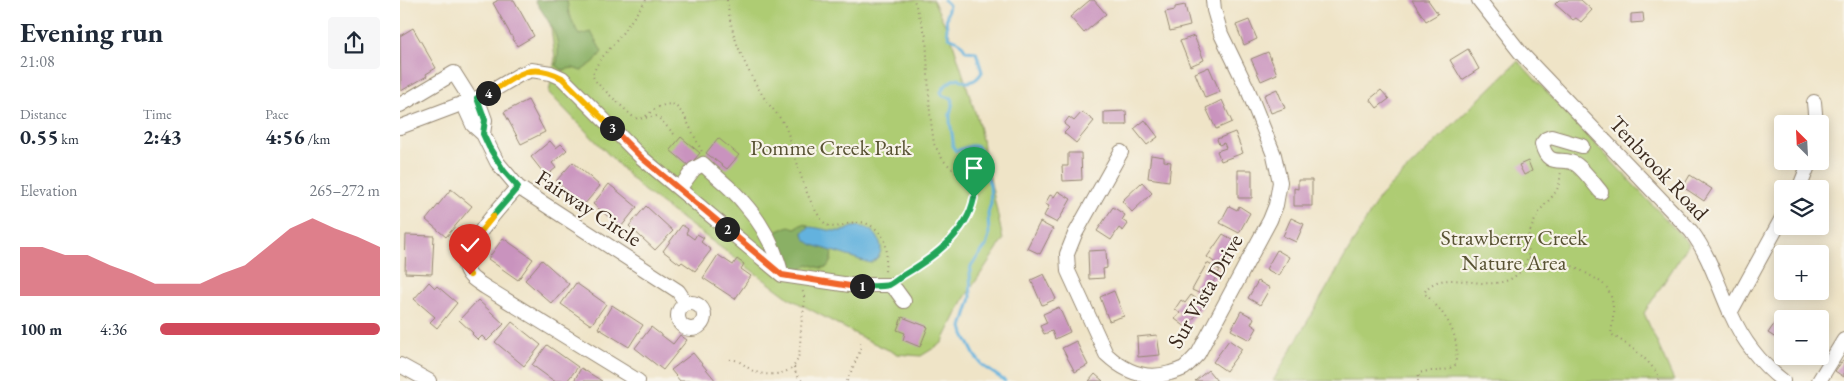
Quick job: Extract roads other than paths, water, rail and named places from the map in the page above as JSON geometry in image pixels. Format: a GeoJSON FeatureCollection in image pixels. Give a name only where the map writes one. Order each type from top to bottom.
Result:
{"type":"FeatureCollection","features":[{"type":"Feature","properties":{"kind":"street","name":"Sur Vista Drive"},"geometry":{"type":"LineString","coordinates":[[1121,152],[1075,234],[1067,254],[1068,271],[1106,354],[1117,365],[1130,372],[1145,376],[1164,375],[1183,368],[1198,354],[1270,220],[1276,205],[1280,182],[1270,147],[1248,90],[1221,34],[1213,0]]}},
{"type":"Feature","properties":{"kind":"street","name":"Tenbrook Road"},"geometry":{"type":"LineString","coordinates":[[1479,0],[1520,52],[1696,237],[1709,261],[1730,313],[1752,350],[1765,366],[1783,381]]}},
{"type":"Feature","properties":{"kind":"street"},"geometry":{"type":"LineString","coordinates":[[400,127],[494,90],[531,70],[551,73],[562,78],[642,158],[782,275],[850,286],[886,285],[896,290],[904,301]]}},
{"type":"Feature","properties":{"kind":"street","name":"Fairway Circle"},"geometry":{"type":"LineString","coordinates":[[400,105],[454,73],[470,100],[477,118],[478,130],[483,134],[498,162],[518,187],[678,291],[686,303]]}},
{"type":"Feature","properties":{"kind":"street"},"geometry":{"type":"LineString","coordinates":[[1814,102],[1815,115]]}},
{"type":"Feature","properties":{"kind":"street"},"geometry":{"type":"LineString","coordinates":[[1569,163],[1582,146],[1598,134]]}},
{"type":"Feature","properties":{"kind":"street"},"geometry":{"type":"LineString","coordinates":[[1582,146],[1551,137],[1543,141],[1542,144],[1547,156],[1551,160],[1569,163],[1601,192]]}},
{"type":"Feature","properties":{"kind":"street"},"geometry":{"type":"LineString","coordinates":[[679,189],[694,169],[703,164],[743,201],[759,222],[777,256],[782,275]]}},
{"type":"Feature","properties":{"kind":"street"},"geometry":{"type":"LineString","coordinates":[[518,187],[497,210],[467,253],[465,263],[467,272],[485,287],[638,381]]}},
{"type":"Feature","properties":{"kind":"street"},"geometry":{"type":"LineString","coordinates":[[1730,313],[1774,233]]}},
{"type":"Feature","properties":{"kind":"street"},"geometry":{"type":"LineString","coordinates":[[1819,381],[1844,340]]}},
{"type":"Feature","properties":{"kind":"street"},"geometry":{"type":"LineString","coordinates":[[400,366],[429,381]]}},
{"type":"Feature","properties":{"kind":"water"},"geometry":{"type":"Polygon","coordinates":[[[858,226],[863,227],[872,231],[878,238],[881,248],[880,253],[870,263],[813,245],[806,240],[803,234],[810,227],[843,231],[858,226]]]}},
{"type":"Feature","properties":{"kind":"waterway"},"geometry":{"type":"LineString","coordinates":[[944,0],[949,5],[946,21],[949,37],[960,42],[966,51],[976,52],[982,72],[972,81],[965,82],[959,78],[953,80],[941,92],[943,96],[953,100],[950,114],[953,147],[956,151],[977,146],[982,152],[985,159],[984,167],[990,185],[991,203],[988,213],[989,236],[986,246],[971,266],[971,298],[962,327],[975,356],[983,366],[1005,381]]}},
{"type":"Feature","properties":{"kind":"park label","name":"Pomme Creek Park"},"geometry":{"type":"Point","coordinates":[831,147]}},
{"type":"Feature","properties":{"kind":"park label","name":"Strawberry Creek Nature Area"},"geometry":{"type":"Point","coordinates":[1514,250]}}]}
